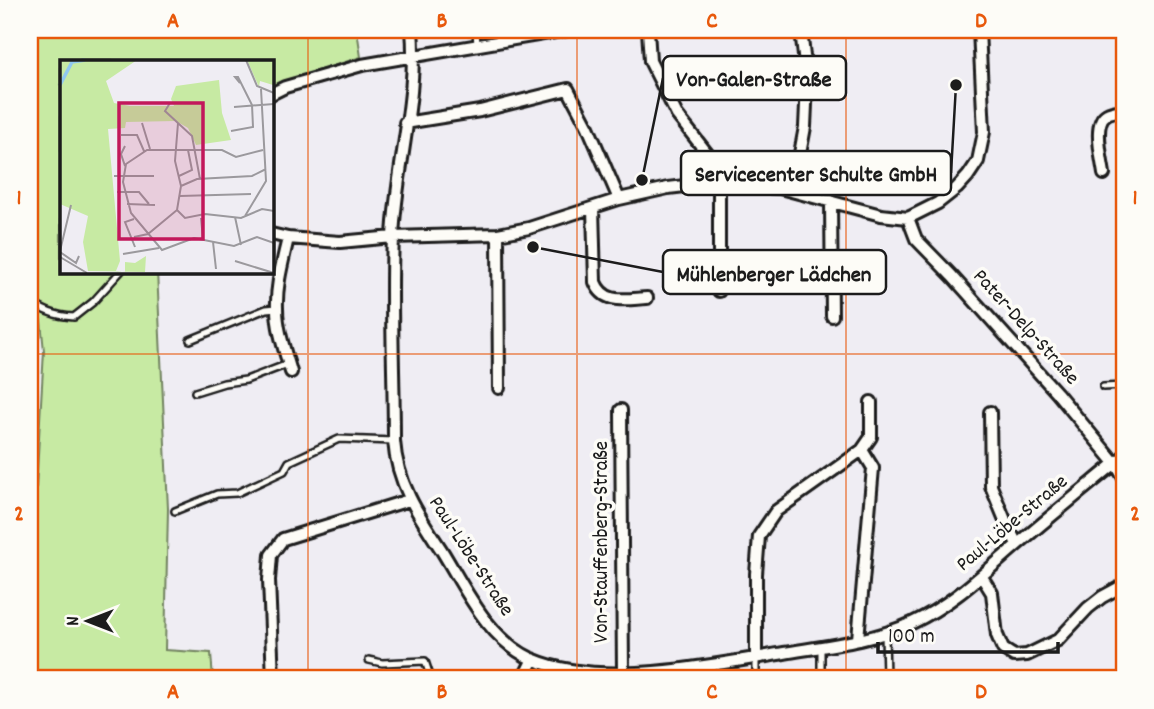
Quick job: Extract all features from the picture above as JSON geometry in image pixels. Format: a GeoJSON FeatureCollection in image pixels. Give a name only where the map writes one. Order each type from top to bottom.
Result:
{"type":"FeatureCollection","features":[{"type":"Feature","properties":{"kind":"street","name":"Paul-Löbe-Straße"},"geometry":{"type":"LineString","coordinates":[[412,30],[414,57],[393,237],[394,441],[397,466],[410,500],[477,608],[496,633],[517,650],[533,659],[579,671],[623,676],[692,673],[885,633],[939,609],[982,577],[1017,544],[1120,460]]}},
{"type":"Feature","properties":{"kind":"street"},"geometry":{"type":"LineString","coordinates":[[273,93],[330,72],[362,65],[567,30]]}},
{"type":"Feature","properties":{"kind":"street"},"geometry":{"type":"LineString","coordinates":[[648,30],[650,61],[677,115],[710,157],[715,183],[719,291]]}},
{"type":"Feature","properties":{"kind":"street"},"geometry":{"type":"LineString","coordinates":[[793,191],[805,127],[807,82],[801,30]]}},
{"type":"Feature","properties":{"kind":"street"},"geometry":{"type":"LineString","coordinates":[[273,234],[340,242],[393,237],[498,234],[529,228],[619,199],[668,188],[715,183],[752,184],[793,191],[881,215],[908,218],[938,203],[957,188],[978,161],[984,132],[979,30]]}},
{"type":"Feature","properties":{"kind":"street"},"geometry":{"type":"LineString","coordinates":[[405,123],[480,111],[568,89],[588,127],[619,199]]}},
{"type":"Feature","properties":{"kind":"street"},"geometry":{"type":"LineString","coordinates":[[1104,174],[1098,129],[1108,113],[1124,110]]}},
{"type":"Feature","properties":{"kind":"street"},"geometry":{"type":"LineString","coordinates":[[831,201],[832,316]]}},
{"type":"Feature","properties":{"kind":"street"},"geometry":{"type":"LineString","coordinates":[[593,208],[595,282],[598,291],[612,300],[647,298]]}},
{"type":"Feature","properties":{"kind":"street","name":"Pater-Delp-Straße"},"geometry":{"type":"LineString","coordinates":[[908,218],[916,239],[1120,460],[1124,478]]}},
{"type":"Feature","properties":{"kind":"street"},"geometry":{"type":"LineString","coordinates":[[498,234],[499,388]]}},
{"type":"Feature","properties":{"kind":"street"},"geometry":{"type":"LineString","coordinates":[[288,238],[276,308],[279,331],[290,368]]}},
{"type":"Feature","properties":{"kind":"street"},"geometry":{"type":"LineString","coordinates":[[756,658],[759,536],[776,511],[862,450],[872,437],[871,402]]}},
{"type":"Feature","properties":{"kind":"street","name":"Von-Stauffenberg-Straße"},"geometry":{"type":"LineString","coordinates":[[621,410],[623,676]]}},
{"type":"Feature","properties":{"kind":"street"},"geometry":{"type":"LineString","coordinates":[[990,412],[991,486],[1017,544]]}},
{"type":"Feature","properties":{"kind":"street"},"geometry":{"type":"LineString","coordinates":[[858,639],[873,468],[862,450]]}},
{"type":"Feature","properties":{"kind":"street"},"geometry":{"type":"LineString","coordinates":[[273,679],[268,580],[271,555],[284,539],[410,500]]}},
{"type":"Feature","properties":{"kind":"street"},"geometry":{"type":"LineString","coordinates":[[982,577],[992,593],[997,635],[1003,649],[1014,656],[1027,655],[1058,640],[1088,608],[1124,585]]}},
{"type":"Feature","properties":{"kind":"street"},"geometry":{"type":"LineString","coordinates":[[523,679],[533,659]]}},
{"type":"Feature","properties":{"kind":"lane"},"geometry":{"type":"LineString","coordinates":[[476,30],[477,45]]}},
{"type":"Feature","properties":{"kind":"lane"},"geometry":{"type":"LineString","coordinates":[[30,300],[38,308],[61,316],[74,317],[93,302],[119,273]]}},
{"type":"Feature","properties":{"kind":"lane"},"geometry":{"type":"LineString","coordinates":[[190,340],[266,309],[276,308]]}},
{"type":"Feature","properties":{"kind":"lane"},"geometry":{"type":"LineString","coordinates":[[195,392],[290,368]]}},
{"type":"Feature","properties":{"kind":"lane"},"geometry":{"type":"LineString","coordinates":[[1102,387],[1124,386]]}},
{"type":"Feature","properties":{"kind":"lane"},"geometry":{"type":"LineString","coordinates":[[175,511],[217,494],[237,493],[284,471],[289,463],[339,439],[394,441]]}},
{"type":"Feature","properties":{"kind":"lane"},"geometry":{"type":"LineString","coordinates":[[885,633],[886,679]]}},
{"type":"Feature","properties":{"kind":"lane"},"geometry":{"type":"LineString","coordinates":[[821,647],[821,679]]}},
{"type":"Feature","properties":{"kind":"lane"},"geometry":{"type":"LineString","coordinates":[[756,658],[756,679]]}},
{"type":"Feature","properties":{"kind":"lane"},"geometry":{"type":"LineString","coordinates":[[369,660],[382,663],[425,662],[431,679]]}},
{"type":"Feature","properties":{"kind":"green space"},"geometry":{"type":"Polygon","coordinates":[[[30,30],[357,30],[361,57],[273,85],[273,60],[60,60],[60,273],[157,273],[168,509],[165,650],[211,653],[213,679],[30,679],[30,592],[44,351],[41,321],[30,296],[30,30]]]}},
{"type":"Feature","properties":{"kind":"place","name":"Servicecenter Schulte GmbH"},"geometry":{"type":"Point","coordinates":[956,85]}},
{"type":"Feature","properties":{"kind":"place","name":"Von-Galen-Straße"},"geometry":{"type":"Point","coordinates":[642,180]}},
{"type":"Feature","properties":{"kind":"place","name":"Mühlenberger Lädchen"},"geometry":{"type":"Point","coordinates":[533,247]}}]}
